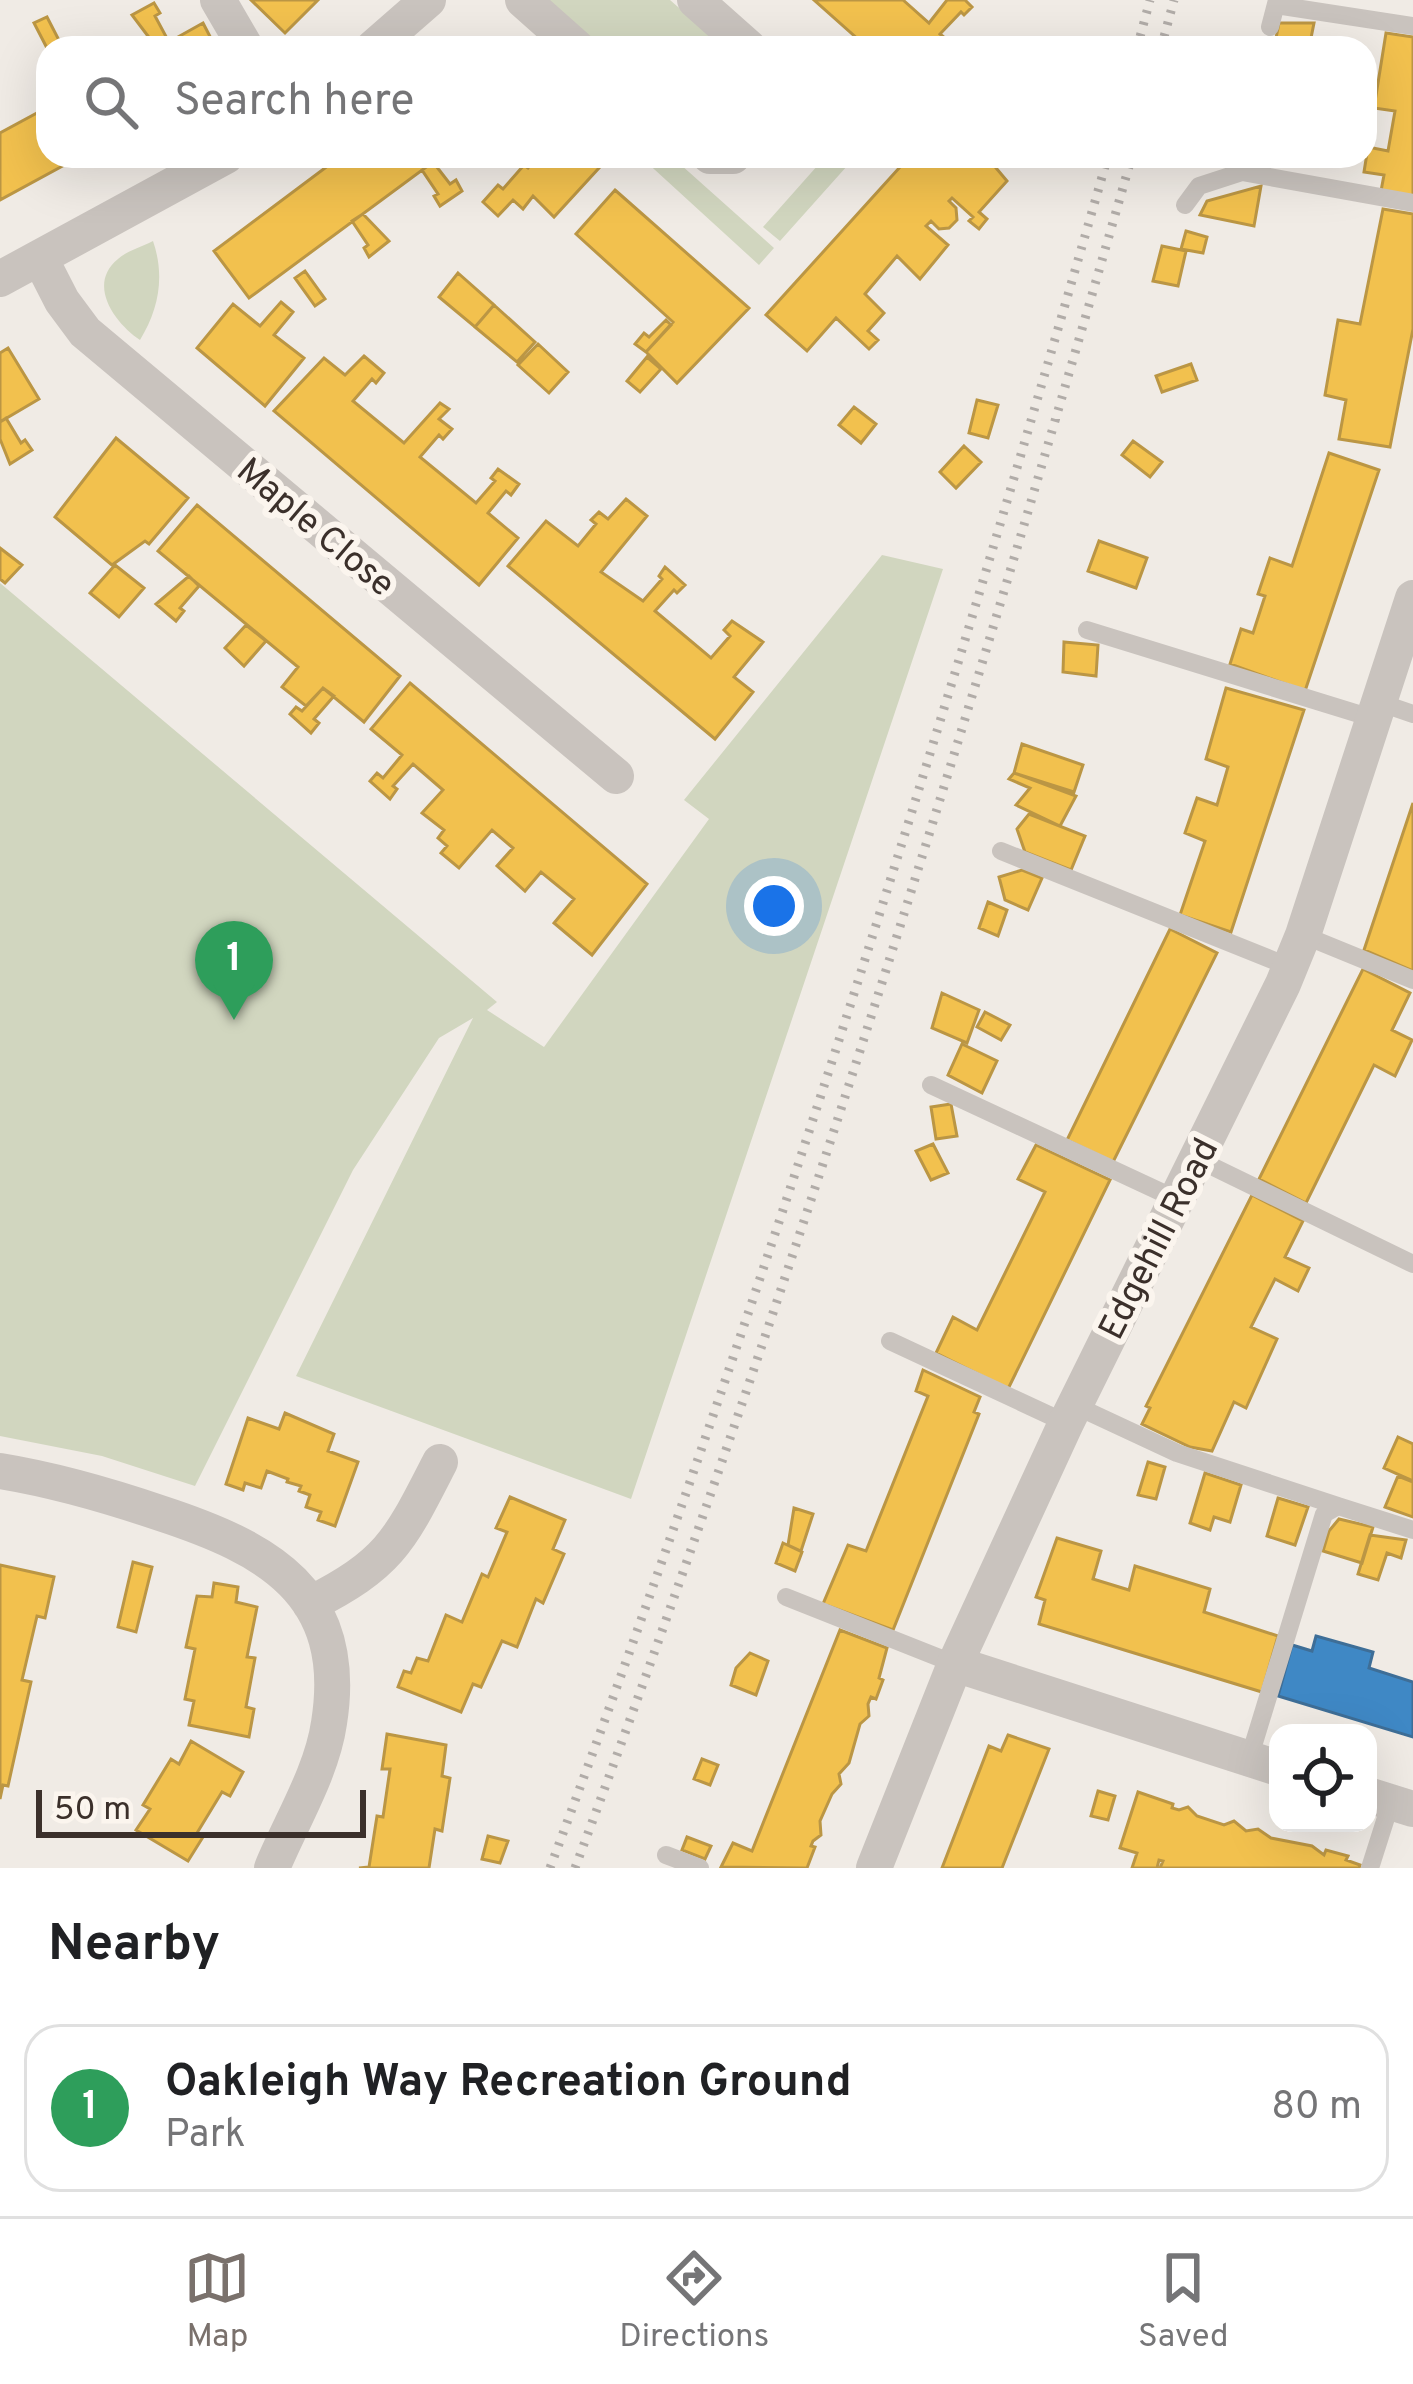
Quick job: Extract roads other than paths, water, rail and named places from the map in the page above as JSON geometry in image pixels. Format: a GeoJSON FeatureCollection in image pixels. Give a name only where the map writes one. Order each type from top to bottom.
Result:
{"type":"FeatureCollection","features":[{"type":"Feature","properties":{"kind":"street"},"geometry":{"type":"LineString","coordinates":[[218,0],[239,36]]}},
{"type":"Feature","properties":{"kind":"street"},"geometry":{"type":"LineString","coordinates":[[388,36],[428,0]]}},
{"type":"Feature","properties":{"kind":"street"},"geometry":{"type":"LineString","coordinates":[[523,0],[564,36]]}},
{"type":"Feature","properties":{"kind":"street"},"geometry":{"type":"LineString","coordinates":[[695,0],[736,36]]}},
{"type":"Feature","properties":{"kind":"street"},"geometry":{"type":"LineString","coordinates":[[0,279],[204,168]]}},
{"type":"Feature","properties":{"kind":"street","name":"Maple Close"},"geometry":{"type":"LineString","coordinates":[[40,258],[85,332],[616,776]]}},
{"type":"Feature","properties":{"kind":"street","name":"Edgehill Road"},"geometry":{"type":"LineString","coordinates":[[874,1868],[955,1664],[1070,1414],[1296,951],[1390,712],[1413,598]]}},
{"type":"Feature","properties":{"kind":"street"},"geometry":{"type":"LineString","coordinates":[[310,1604],[350,1583],[394,1546],[440,1462]]}},
{"type":"Feature","properties":{"kind":"street"},"geometry":{"type":"LineString","coordinates":[[0,1471],[92,1491],[210,1529],[278,1567],[310,1604],[324,1634],[332,1670],[328,1730],[272,1868]]}},
{"type":"Feature","properties":{"kind":"street"},"geometry":{"type":"LineString","coordinates":[[955,1664],[1263,1763]]}},
{"type":"Feature","properties":{"kind":"lane"},"geometry":{"type":"LineString","coordinates":[[1270,27],[1276,3],[1413,26]]}},
{"type":"Feature","properties":{"kind":"lane"},"geometry":{"type":"LineString","coordinates":[[1185,206],[1199,186],[1241,172],[1413,203]]}},
{"type":"Feature","properties":{"kind":"lane"},"geometry":{"type":"LineString","coordinates":[[1087,630],[1390,712]]}},
{"type":"Feature","properties":{"kind":"lane"},"geometry":{"type":"LineString","coordinates":[[1001,851],[1296,951],[1413,980]]}},
{"type":"Feature","properties":{"kind":"lane"},"geometry":{"type":"LineString","coordinates":[[932,1085],[1176,1199]]}},
{"type":"Feature","properties":{"kind":"lane"},"geometry":{"type":"LineString","coordinates":[[1197,1159],[1413,1264]]}},
{"type":"Feature","properties":{"kind":"lane"},"geometry":{"type":"LineString","coordinates":[[890,1341],[1070,1414],[1413,1530]]}},
{"type":"Feature","properties":{"kind":"lane"},"geometry":{"type":"LineString","coordinates":[[1263,1763],[1320,1522],[1329,1508],[1338,1506]]}},
{"type":"Feature","properties":{"kind":"lane"},"geometry":{"type":"LineString","coordinates":[[786,1597],[955,1664]]}},
{"type":"Feature","properties":{"kind":"lane"},"geometry":{"type":"LineString","coordinates":[[1370,1868],[1391,1802]]}},
{"type":"Feature","properties":{"kind":"lane"},"geometry":{"type":"LineString","coordinates":[[666,1855],[700,1868]]}},
{"type":"Feature","properties":{"kind":"railway"},"geometry":{"type":"LineString","coordinates":[[1140,36],[1150,0]]}},
{"type":"Feature","properties":{"kind":"railway"},"geometry":{"type":"LineString","coordinates":[[1164,36],[1174,0]]}},
{"type":"Feature","properties":{"kind":"railway"},"geometry":{"type":"LineString","coordinates":[[550,1868],[703,1445],[846,1018],[981,588],[1104,168]]}},
{"type":"Feature","properties":{"kind":"railway"},"geometry":{"type":"LineString","coordinates":[[575,1868],[728,1445],[871,1018],[1128,168]]}},
{"type":"Feature","properties":{"kind":"place","name":"Oakleigh Way Recreation Ground"},"geometry":{"type":"Point","coordinates":[234,1020]}}]}
